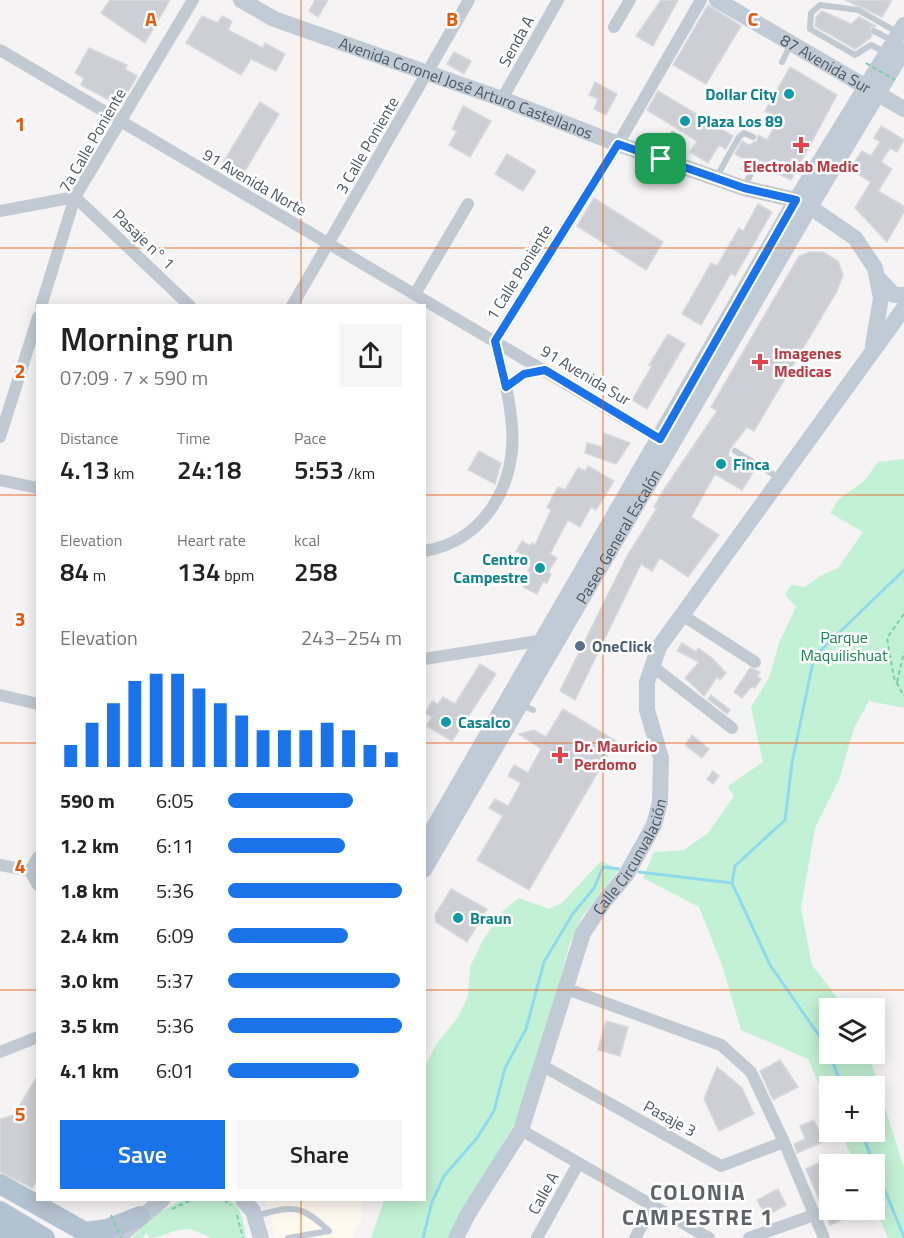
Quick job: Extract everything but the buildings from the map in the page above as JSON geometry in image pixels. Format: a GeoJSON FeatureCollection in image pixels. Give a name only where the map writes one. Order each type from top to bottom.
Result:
{"type":"FeatureCollection","features":[{"type":"Feature","properties":{"kind":"main road"},"geometry":{"type":"LineString","coordinates":[[0,1184],[86,1232],[107,1229],[140,1216]]}},
{"type":"Feature","properties":{"kind":"main road"},"geometry":{"type":"LineString","coordinates":[[0,1194],[74,1238]]}},
{"type":"Feature","properties":{"kind":"main road"},"geometry":{"type":"LineString","coordinates":[[0,1211],[45,1238]]}},
{"type":"Feature","properties":{"kind":"main road"},"geometry":{"type":"LineString","coordinates":[[0,1227],[18,1238]]}},
{"type":"Feature","properties":{"kind":"street","name":"7a Calle Poniente"},"geometry":{"type":"LineString","coordinates":[[42,304],[75,197],[193,0]]}},
{"type":"Feature","properties":{"kind":"street","name":"Avenida Coronel José Arturo Castellanos"},"geometry":{"type":"LineString","coordinates":[[241,0],[274,19],[502,99],[618,144],[744,188],[803,203]]}},
{"type":"Feature","properties":{"kind":"street","name":"3 Calle Poniente"},"geometry":{"type":"LineString","coordinates":[[293,304],[429,73],[469,0]]}},
{"type":"Feature","properties":{"kind":"street","name":"Senda A"},"geometry":{"type":"LineString","coordinates":[[502,99],[558,0]]}},
{"type":"Feature","properties":{"kind":"street"},"geometry":{"type":"LineString","coordinates":[[614,27],[630,0]]}},
{"type":"Feature","properties":{"kind":"street","name":"1 Calle Poniente"},"geometry":{"type":"LineString","coordinates":[[426,549],[455,542],[475,529],[491,511],[512,459],[513,428],[495,341],[638,113],[701,0]]}},
{"type":"Feature","properties":{"kind":"street","name":"87 Avenida Sur"},"geometry":{"type":"LineString","coordinates":[[717,0],[904,109]]}},
{"type":"Feature","properties":{"kind":"street","name":"Paseo General Escalón"},"geometry":{"type":"LineString","coordinates":[[426,841],[660,439],[872,90],[898,41]]}},
{"type":"Feature","properties":{"kind":"street","name":"91 Avenida Norte"},"geometry":{"type":"LineString","coordinates":[[0,50],[495,341]]}},
{"type":"Feature","properties":{"kind":"street"},"geometry":{"type":"LineString","coordinates":[[0,211],[75,197]]}},
{"type":"Feature","properties":{"kind":"street","name":"Pasaje n° 1"},"geometry":{"type":"LineString","coordinates":[[75,197],[184,303]]}},
{"type":"Feature","properties":{"kind":"street"},"geometry":{"type":"LineString","coordinates":[[803,203],[855,238],[870,259],[878,278],[886,289],[894,295],[904,295]]}},
{"type":"Feature","properties":{"kind":"street","name":"Paseo General Escalón"},"geometry":{"type":"LineString","coordinates":[[426,867],[527,707],[803,203]]}},
{"type":"Feature","properties":{"kind":"street"},"geometry":{"type":"LineString","coordinates":[[415,294],[468,204]]}},
{"type":"Feature","properties":{"kind":"street"},"geometry":{"type":"LineString","coordinates":[[870,357],[880,316],[881,298],[878,278]]}},
{"type":"Feature","properties":{"kind":"street","name":"Calle Circunvalación"},"geometry":{"type":"LineString","coordinates":[[456,1238],[468,1214],[520,1130],[543,1066],[567,989],[573,957],[583,933],[643,849],[660,802],[661,758],[647,704],[647,682],[659,647],[904,308]]}},
{"type":"Feature","properties":{"kind":"street"},"geometry":{"type":"LineString","coordinates":[[0,437],[36,323]]}},
{"type":"Feature","properties":{"kind":"street","name":"91 Avenida Sur"},"geometry":{"type":"LineString","coordinates":[[495,341],[660,439]]}},
{"type":"Feature","properties":{"kind":"street"},"geometry":{"type":"LineString","coordinates":[[506,387],[524,374],[545,370]]}},
{"type":"Feature","properties":{"kind":"street"},"geometry":{"type":"LineString","coordinates":[[0,480],[36,488]]}},
{"type":"Feature","properties":{"kind":"street"},"geometry":{"type":"LineString","coordinates":[[682,615],[755,662]]}},
{"type":"Feature","properties":{"kind":"street"},"geometry":{"type":"LineString","coordinates":[[426,659],[544,640]]}},
{"type":"Feature","properties":{"kind":"street"},"geometry":{"type":"LineString","coordinates":[[651,666],[732,728]]}},
{"type":"Feature","properties":{"kind":"street"},"geometry":{"type":"LineString","coordinates":[[0,695],[36,704]]}},
{"type":"Feature","properties":{"kind":"street"},"geometry":{"type":"LineString","coordinates":[[30,871],[36,860]]}},
{"type":"Feature","properties":{"kind":"street"},"geometry":{"type":"LineString","coordinates":[[0,865],[30,871],[36,882]]}},
{"type":"Feature","properties":{"kind":"street"},"geometry":{"type":"LineString","coordinates":[[567,989],[721,1045],[751,1072],[784,1142],[824,1238]]}},
{"type":"Feature","properties":{"kind":"street"},"geometry":{"type":"LineString","coordinates":[[0,1052],[36,1038]]}},
{"type":"Feature","properties":{"kind":"street","name":"Pasaje 3"},"geometry":{"type":"LineString","coordinates":[[543,1066],[721,1166],[784,1142]]}},
{"type":"Feature","properties":{"kind":"street"},"geometry":{"type":"LineString","coordinates":[[520,1130],[652,1208],[709,1238]]}},
{"type":"Feature","properties":{"kind":"street","name":"Calle A"},"geometry":{"type":"LineString","coordinates":[[537,1238],[578,1164]]}},
{"type":"Feature","properties":{"kind":"street"},"geometry":{"type":"LineString","coordinates":[[119,1238],[140,1216],[161,1201]]}},
{"type":"Feature","properties":{"kind":"street"},"geometry":{"type":"LineString","coordinates":[[250,1207],[261,1238]]}},
{"type":"Feature","properties":{"kind":"street"},"geometry":{"type":"LineString","coordinates":[[635,1238],[652,1208]]}},
{"type":"Feature","properties":{"kind":"street"},"geometry":{"type":"LineString","coordinates":[[749,1238],[814,1215]]}},
{"type":"Feature","properties":{"kind":"lane"},"geometry":{"type":"LineString","coordinates":[[820,5],[858,10],[898,41],[871,45],[855,55],[810,28],[811,13],[820,5]]}},
{"type":"Feature","properties":{"kind":"lane"},"geometry":{"type":"LineString","coordinates":[[874,31],[898,41]]}},
{"type":"Feature","properties":{"kind":"lane"},"geometry":{"type":"LineString","coordinates":[[782,62],[792,44]]}},
{"type":"Feature","properties":{"kind":"lane"},"geometry":{"type":"LineString","coordinates":[[716,178],[739,137],[744,133],[753,137]]}},
{"type":"Feature","properties":{"kind":"lane"},"geometry":{"type":"LineString","coordinates":[[661,159],[673,134]]}},
{"type":"Feature","properties":{"kind":"lane"},"geometry":{"type":"LineString","coordinates":[[744,188],[756,164]]}},
{"type":"Feature","properties":{"kind":"lane"},"geometry":{"type":"LineString","coordinates":[[735,452],[780,479]]}},
{"type":"Feature","properties":{"kind":"lane"},"geometry":{"type":"LineString","coordinates":[[250,1207],[289,1206],[303,1209],[330,1234]]}},
{"type":"Feature","properties":{"kind":"lane"},"geometry":{"type":"LineString","coordinates":[[288,1238],[330,1234]]}},
{"type":"Feature","properties":{"kind":"path"},"geometry":{"type":"LineString","coordinates":[[866,63],[895,80]]}},
{"type":"Feature","properties":{"kind":"path"},"geometry":{"type":"LineString","coordinates":[[904,614],[887,639],[897,685],[904,696]]}},
{"type":"Feature","properties":{"kind":"path"},"geometry":{"type":"LineString","coordinates":[[897,685],[904,652]]}},
{"type":"Feature","properties":{"kind":"path"},"geometry":{"type":"LineString","coordinates":[[225,1201],[234,1208],[243,1238]]}},
{"type":"Feature","properties":{"kind":"path"},"geometry":{"type":"LineString","coordinates":[[111,1215],[119,1238]]}},
{"type":"Feature","properties":{"kind":"shaded area"},"geometry":{"type":"Polygon","coordinates":[[[264,1201],[363,1201],[361,1221],[352,1238],[273,1238],[272,1219],[264,1201]]]}},
{"type":"Feature","properties":{"kind":"green space","name":"Parque Maquilishuat"},"geometry":{"type":"Polygon","coordinates":[[[904,459],[904,708],[869,701],[854,728],[839,780],[815,828],[801,908],[812,965],[837,998],[819,998],[819,1064],[871,1064],[875,1076],[819,1076],[819,1084],[808,1059],[741,1030],[722,965],[699,907],[643,878],[654,852],[684,850],[708,833],[734,796],[728,786],[763,762],[751,707],[769,678],[779,643],[796,607],[785,595],[791,585],[805,587],[820,576],[838,568],[863,532],[830,513],[839,499],[864,481],[878,462],[904,459]]]}},
{"type":"Feature","properties":{"kind":"green space"},"geometry":{"type":"Polygon","coordinates":[[[601,861],[619,869],[582,917],[570,943],[541,1047],[516,1121],[448,1238],[371,1238],[384,1201],[426,1201],[426,1064],[437,1043],[458,1017],[468,996],[470,967],[483,940],[503,911],[519,898],[549,909],[562,903],[601,861]]]}},
{"type":"Feature","properties":{"kind":"green space","name":"Parque Maquilishuat"},"geometry":{"type":"Polygon","coordinates":[[[885,1107],[904,1168],[904,1238],[888,1238],[880,1220],[885,1220],[885,1154],[850,1154],[845,1142],[885,1142],[885,1107]]]}},
{"type":"Feature","properties":{"kind":"green space"},"geometry":{"type":"Polygon","coordinates":[[[180,1201],[231,1201],[240,1212],[246,1238],[212,1238],[186,1229],[176,1230],[155,1238],[150,1238],[146,1233],[143,1238],[132,1238],[154,1215],[180,1201]]]}},
{"type":"Feature","properties":{"kind":"waterway"},"geometry":{"type":"LineString","coordinates":[[838,1076],[827,1047],[770,965],[732,883],[735,866],[785,820],[792,763],[814,657],[904,570]]}},
{"type":"Feature","properties":{"kind":"waterway"},"geometry":{"type":"LineString","coordinates":[[423,1238],[432,1202],[444,1176],[477,1138],[494,1111],[505,1068],[526,1029],[544,962],[572,915],[594,888],[603,867],[619,869]]}},
{"type":"Feature","properties":{"kind":"waterway"},"geometry":{"type":"LineString","coordinates":[[639,872],[732,883]]}},
{"type":"Feature","properties":{"kind":"waterway"},"geometry":{"type":"LineString","coordinates":[[865,1142],[870,1154]]}},
{"type":"Feature","properties":{"kind":"waterway"},"geometry":{"type":"LineString","coordinates":[[885,1191],[904,1237]]}},
{"type":"Feature","properties":{"kind":"place","name":"Dollar City"},"geometry":{"type":"Point","coordinates":[789,94]}},
{"type":"Feature","properties":{"kind":"place","name":"Plaza Los 89"},"geometry":{"type":"Point","coordinates":[685,121]}},
{"type":"Feature","properties":{"kind":"place","name":"Electrolab Medic"},"geometry":{"type":"Point","coordinates":[801,145]}},
{"type":"Feature","properties":{"kind":"place","name":"Imagenes Medicas"},"geometry":{"type":"Point","coordinates":[760,362]}},
{"type":"Feature","properties":{"kind":"place","name":"Finca"},"geometry":{"type":"Point","coordinates":[721,464]}},
{"type":"Feature","properties":{"kind":"place","name":"Centro Campestre"},"geometry":{"type":"Point","coordinates":[540,568]}},
{"type":"Feature","properties":{"kind":"place","name":"OneClick"},"geometry":{"type":"Point","coordinates":[580,646]}},
{"type":"Feature","properties":{"kind":"place","name":"Casalco"},"geometry":{"type":"Point","coordinates":[446,722]}},
{"type":"Feature","properties":{"kind":"place","name":"Dr. Mauricio Perdomo"},"geometry":{"type":"Point","coordinates":[560,755]}},
{"type":"Feature","properties":{"kind":"place","name":"Braun"},"geometry":{"type":"Point","coordinates":[458,918]}},
{"type":"Feature","properties":{"kind":"district","name":"COLONIA CAMPESTRE 1"},"geometry":{"type":"Point","coordinates":[698,1204]}},
{"type":"Feature","properties":{"kind":"route"},"geometry":{"type":"LineString","coordinates":[[618,144],[661,159],[744,188],[796,200],[660,439],[545,370],[524,374],[514,379],[506,387],[495,341],[618,144]]}}]}
